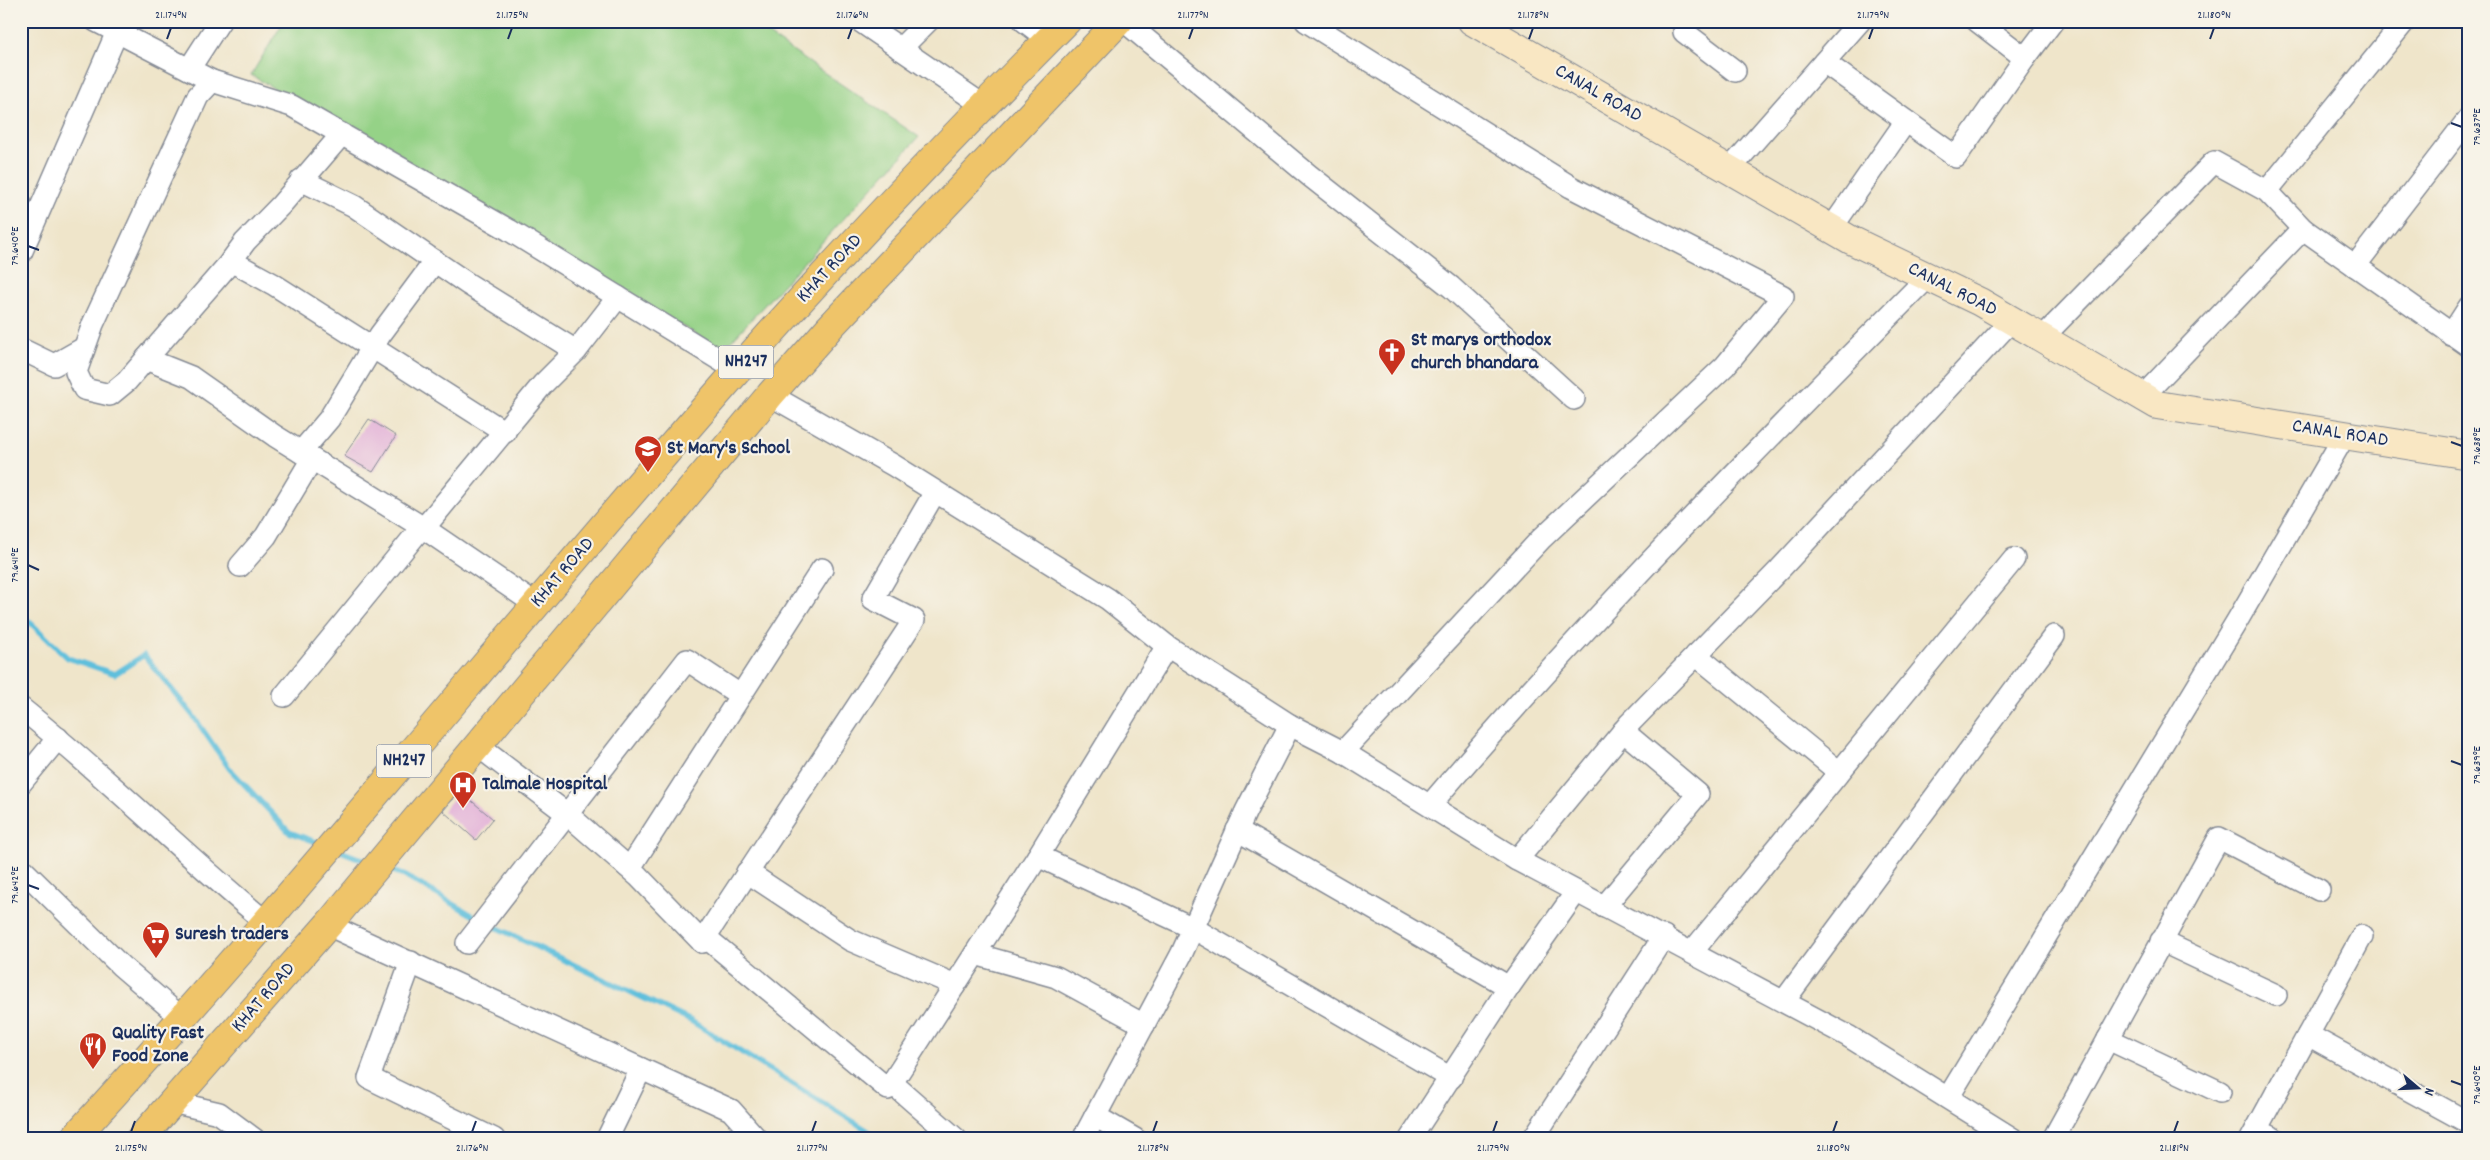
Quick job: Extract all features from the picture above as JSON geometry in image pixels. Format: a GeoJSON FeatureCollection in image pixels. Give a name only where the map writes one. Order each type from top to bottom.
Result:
{"type":"FeatureCollection","features":[{"type":"Feature","properties":{"kind":"highway","name":"KHAT ROAD"},"geometry":{"type":"LineString","coordinates":[[140,1139],[328,925],[770,395],[830,327],[1119,21]]}},
{"type":"Feature","properties":{"kind":"highway","name":"KHAT ROAD"},"geometry":{"type":"LineString","coordinates":[[73,1139],[183,1019],[368,804],[536,604],[738,371],[984,106],[1058,30]]}},
{"type":"Feature","properties":{"kind":"highway","name":"NH247"},"geometry":{"type":"LineString","coordinates":[[738,371],[770,395]]}},
{"type":"Feature","properties":{"kind":"street"},"geometry":{"type":"LineString","coordinates":[[96,21],[212,82],[292,106],[509,230],[738,371]]}},
{"type":"Feature","properties":{"kind":"street"},"geometry":{"type":"LineString","coordinates":[[189,69],[220,21]]}},
{"type":"Feature","properties":{"kind":"street"},"geometry":{"type":"LineString","coordinates":[[860,21],[984,106]]}},
{"type":"Feature","properties":{"kind":"street"},"geometry":{"type":"LineString","coordinates":[[900,49],[928,21]]}},
{"type":"Feature","properties":{"kind":"street"},"geometry":{"type":"LineString","coordinates":[[1024,21],[1058,30]]}},
{"type":"Feature","properties":{"kind":"street"},"geometry":{"type":"LineString","coordinates":[[1124,21],[1310,176],[1451,288],[1574,399]]}},
{"type":"Feature","properties":{"kind":"street"},"geometry":{"type":"LineString","coordinates":[[1306,21],[1571,187],[1783,296],[1725,366],[1541,540],[1343,752]]}},
{"type":"Feature","properties":{"kind":"street","name":"CANAL ROAD"},"geometry":{"type":"LineString","coordinates":[[1472,21],[1831,229],[1980,302],[2157,406],[2469,455]]}},
{"type":"Feature","properties":{"kind":"street"},"geometry":{"type":"LineString","coordinates":[[1729,170],[1860,21]]}},
{"type":"Feature","properties":{"kind":"street"},"geometry":{"type":"LineString","coordinates":[[1977,21],[2025,58]]}},
{"type":"Feature","properties":{"kind":"street"},"geometry":{"type":"LineString","coordinates":[[1824,62],[1956,157],[2053,21]]}},
{"type":"Feature","properties":{"kind":"street"},"geometry":{"type":"LineString","coordinates":[[2267,191],[2405,21]]}},
{"type":"Feature","properties":{"kind":"street"},"geometry":{"type":"LineString","coordinates":[[1682,25],[1735,71]]}},
{"type":"Feature","properties":{"kind":"street"},"geometry":{"type":"LineString","coordinates":[[21,253],[117,32]]}},
{"type":"Feature","properties":{"kind":"street"},"geometry":{"type":"LineString","coordinates":[[212,82],[198,96],[93,324],[76,372],[84,389],[110,395],[127,381],[231,261],[245,242],[281,205],[342,134]]}},
{"type":"Feature","properties":{"kind":"street"},"geometry":{"type":"LineString","coordinates":[[2355,266],[2469,118]]}},
{"type":"Feature","properties":{"kind":"street"},"geometry":{"type":"LineString","coordinates":[[1831,229],[1906,122]]}},
{"type":"Feature","properties":{"kind":"street"},"geometry":{"type":"LineString","coordinates":[[2041,339],[2214,162],[2267,191],[2303,229],[2469,346]]}},
{"type":"Feature","properties":{"kind":"street"},"geometry":{"type":"LineString","coordinates":[[301,180],[354,206],[468,284],[576,351]]}},
{"type":"Feature","properties":{"kind":"street"},"geometry":{"type":"LineString","coordinates":[[2142,397],[2303,229]]}},
{"type":"Feature","properties":{"kind":"street"},"geometry":{"type":"LineString","coordinates":[[231,261],[273,284],[505,432]]}},
{"type":"Feature","properties":{"kind":"street"},"geometry":{"type":"LineString","coordinates":[[240,566],[266,536],[306,455],[372,348],[397,310],[435,261]]}},
{"type":"Feature","properties":{"kind":"street"},"geometry":{"type":"LineString","coordinates":[[1430,804],[1512,709],[1632,580],[1784,421],[1928,277]]}},
{"type":"Feature","properties":{"kind":"street"},"geometry":{"type":"LineString","coordinates":[[284,696],[543,384],[576,351],[618,297]]}},
{"type":"Feature","properties":{"kind":"street"},"geometry":{"type":"LineString","coordinates":[[2451,335],[2469,307]]}},
{"type":"Feature","properties":{"kind":"street"},"geometry":{"type":"LineString","coordinates":[[1517,860],[1623,731],[1786,561],[2011,321]]}},
{"type":"Feature","properties":{"kind":"street"},"geometry":{"type":"LineString","coordinates":[[21,349],[54,365],[84,348]]}},
{"type":"Feature","properties":{"kind":"street"},"geometry":{"type":"LineString","coordinates":[[146,359],[191,377],[306,455],[423,528],[536,604]]}},
{"type":"Feature","properties":{"kind":"street"},"geometry":{"type":"LineString","coordinates":[[770,395],[935,492],[1108,599],[1167,646],[1290,725],[1343,752],[1430,804],[1517,860],[1664,936],[1848,1036],[2013,1139]]}},
{"type":"Feature","properties":{"kind":"street"},"geometry":{"type":"LineString","coordinates":[[1948,1098],[2237,621],[2345,435]]}},
{"type":"Feature","properties":{"kind":"street"},"geometry":{"type":"LineString","coordinates":[[702,942],[914,620],[873,599],[935,492]]}},
{"type":"Feature","properties":{"kind":"street"},"geometry":{"type":"LineString","coordinates":[[1692,952],[2014,559]]}},
{"type":"Feature","properties":{"kind":"street"},"geometry":{"type":"LineString","coordinates":[[628,867],[635,860],[822,569]]}},
{"type":"Feature","properties":{"kind":"street"},"geometry":{"type":"LineString","coordinates":[[1784,1001],[2054,636]]}},
{"type":"Feature","properties":{"kind":"street"},"geometry":{"type":"LineString","coordinates":[[702,942],[709,940],[888,1089],[1038,856],[1167,646]]}},
{"type":"Feature","properties":{"kind":"street"},"geometry":{"type":"LineString","coordinates":[[1696,655],[1839,772]]}},
{"type":"Feature","properties":{"kind":"street"},"geometry":{"type":"LineString","coordinates":[[467,943],[566,813],[687,660],[740,695]]}},
{"type":"Feature","properties":{"kind":"street"},"geometry":{"type":"LineString","coordinates":[[21,708],[58,738],[266,922]]}},
{"type":"Feature","properties":{"kind":"street"},"geometry":{"type":"LineString","coordinates":[[1083,1139],[1193,928],[1238,830],[1290,725]]}},
{"type":"Feature","properties":{"kind":"street"},"geometry":{"type":"LineString","coordinates":[[1604,906],[1698,794],[1623,731]]}},
{"type":"Feature","properties":{"kind":"street"},"geometry":{"type":"LineString","coordinates":[[21,783],[58,738]]}},
{"type":"Feature","properties":{"kind":"street"},"geometry":{"type":"LineString","coordinates":[[478,746],[566,813],[628,867],[702,942]]}},
{"type":"Feature","properties":{"kind":"street"},"geometry":{"type":"LineString","coordinates":[[1238,830],[1509,988]]}},
{"type":"Feature","properties":{"kind":"street"},"geometry":{"type":"LineString","coordinates":[[2053,1139],[2219,838],[2319,890]]}},
{"type":"Feature","properties":{"kind":"street"},"geometry":{"type":"LineString","coordinates":[[1038,856],[1193,928],[1451,1078]]}},
{"type":"Feature","properties":{"kind":"street"},"geometry":{"type":"LineString","coordinates":[[21,868],[121,966],[183,1019]]}},
{"type":"Feature","properties":{"kind":"street"},"geometry":{"type":"LineString","coordinates":[[748,872],[850,940],[955,985]]}},
{"type":"Feature","properties":{"kind":"street"},"geometry":{"type":"LineString","coordinates":[[1410,1139],[1509,988],[1576,892]]}},
{"type":"Feature","properties":{"kind":"street"},"geometry":{"type":"LineString","coordinates":[[328,925],[731,1110],[756,1138]]}},
{"type":"Feature","properties":{"kind":"street"},"geometry":{"type":"LineString","coordinates":[[1533,1139],[1664,936]]}},
{"type":"Feature","properties":{"kind":"street"},"geometry":{"type":"LineString","coordinates":[[2275,1139],[2253,1134],[2362,936]]}},
{"type":"Feature","properties":{"kind":"street"},"geometry":{"type":"LineString","coordinates":[[2162,941],[2276,994]]}},
{"type":"Feature","properties":{"kind":"street"},"geometry":{"type":"LineString","coordinates":[[975,954],[1056,977],[1144,1025]]}},
{"type":"Feature","properties":{"kind":"street"},"geometry":{"type":"LineString","coordinates":[[411,962],[369,1078],[494,1139]]}},
{"type":"Feature","properties":{"kind":"street"},"geometry":{"type":"LineString","coordinates":[[2308,1035],[2469,1123]]}},
{"type":"Feature","properties":{"kind":"street"},"geometry":{"type":"LineString","coordinates":[[2108,1039],[2220,1092]]}},
{"type":"Feature","properties":{"kind":"street"},"geometry":{"type":"LineString","coordinates":[[607,1139],[642,1069]]}},
{"type":"Feature","properties":{"kind":"street"},"geometry":{"type":"LineString","coordinates":[[892,1083],[956,1139]]}},
{"type":"Feature","properties":{"kind":"street"},"geometry":{"type":"LineString","coordinates":[[172,1102],[219,1113],[254,1139]]}},
{"type":"Feature","properties":{"kind":"street"},"geometry":{"type":"LineString","coordinates":[[1095,1116],[1135,1139]]}},
{"type":"Feature","properties":{"kind":"green space"},"geometry":{"type":"Polygon","coordinates":[[[284,21],[748,21],[919,137],[723,350],[251,75],[284,21]]]}},
{"type":"Feature","properties":{"kind":"building"},"geometry":{"type":"Polygon","coordinates":[[[369,419],[396,436],[373,472],[344,456],[369,419]]]}},
{"type":"Feature","properties":{"kind":"building"},"geometry":{"type":"Polygon","coordinates":[[[460,791],[493,819],[476,840],[443,811],[460,791]]]}},
{"type":"Feature","properties":{"kind":"waterway"},"geometry":{"type":"LineString","coordinates":[[21,614],[68,658],[115,674],[144,655],[194,717],[229,768],[289,832],[322,844]]}},
{"type":"Feature","properties":{"kind":"waterway"},"geometry":{"type":"LineString","coordinates":[[338,850],[371,863]]}},
{"type":"Feature","properties":{"kind":"waterway"},"geometry":{"type":"LineString","coordinates":[[384,868],[404,875],[479,919]]}},
{"type":"Feature","properties":{"kind":"waterway"},"geometry":{"type":"LineString","coordinates":[[487,923],[691,1021],[867,1130],[877,1139]]}},
{"type":"Feature","properties":{"kind":"place","name":"St marys orthodox church bhandara"},"geometry":{"type":"Point","coordinates":[1392,376]}},
{"type":"Feature","properties":{"kind":"place","name":"St Mary's School"},"geometry":{"type":"Point","coordinates":[648,473]}},
{"type":"Feature","properties":{"kind":"place","name":"Talmale Hospital"},"geometry":{"type":"Point","coordinates":[463,809]}},
{"type":"Feature","properties":{"kind":"place","name":"Suresh traders"},"geometry":{"type":"Point","coordinates":[156,959]}},
{"type":"Feature","properties":{"kind":"place","name":"Quality Fast Food Zone"},"geometry":{"type":"Point","coordinates":[93,1070]}}]}
